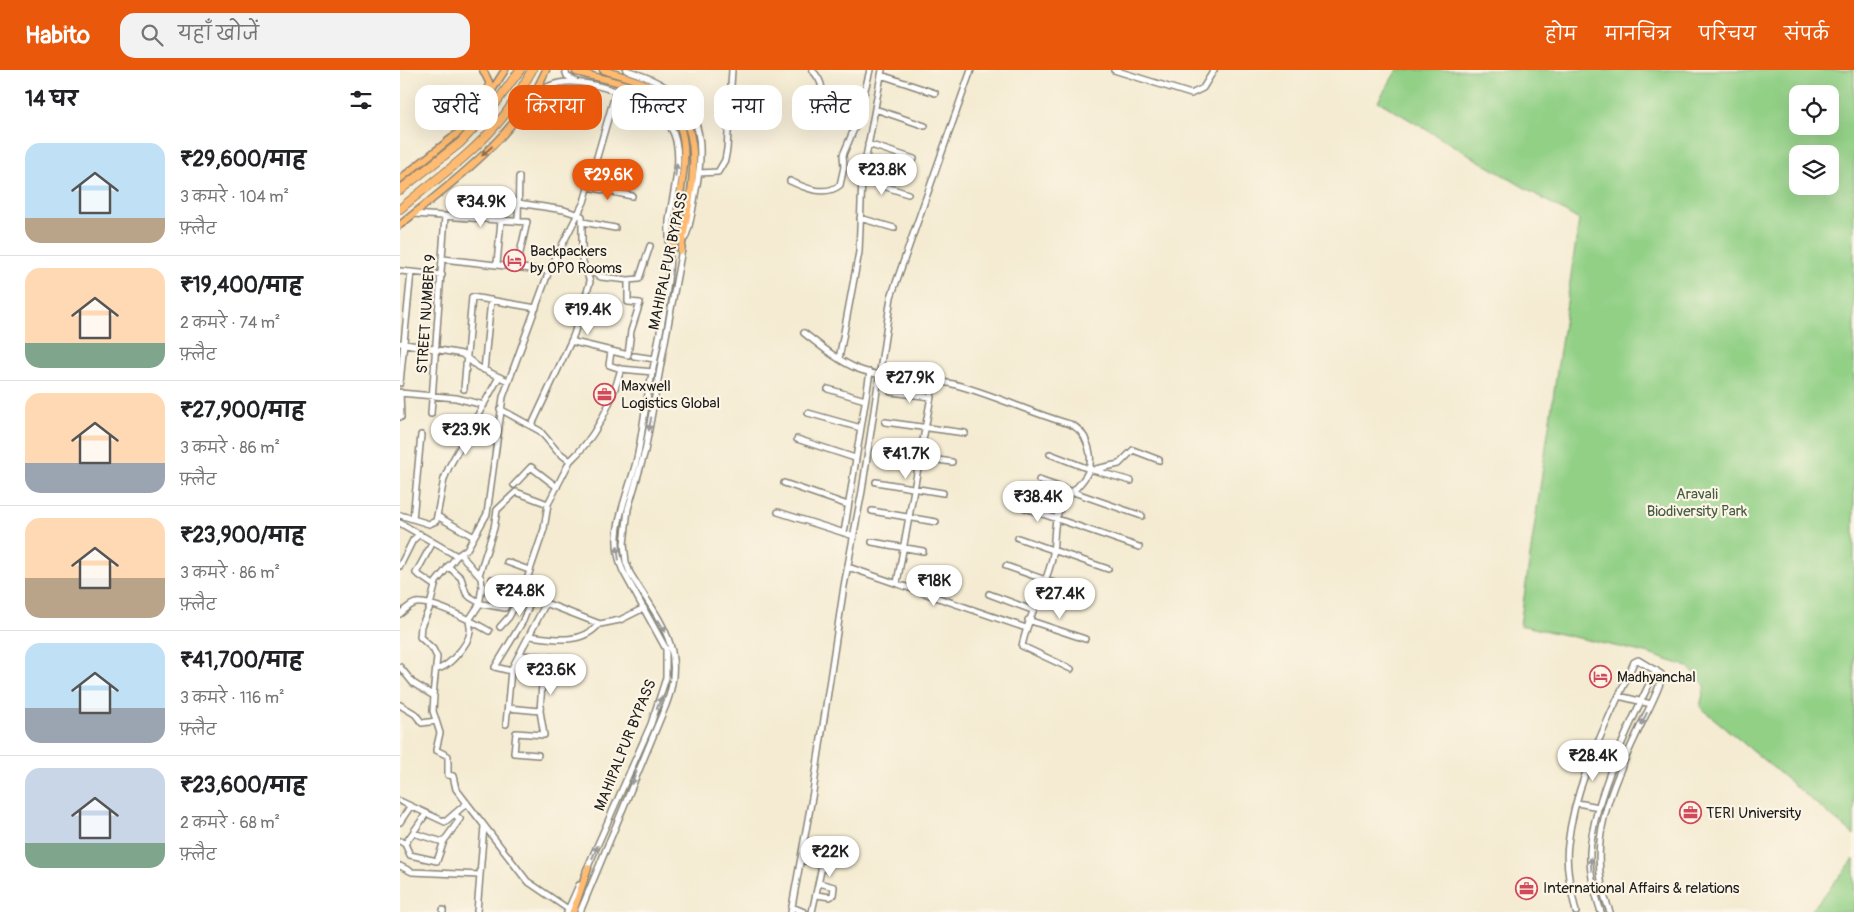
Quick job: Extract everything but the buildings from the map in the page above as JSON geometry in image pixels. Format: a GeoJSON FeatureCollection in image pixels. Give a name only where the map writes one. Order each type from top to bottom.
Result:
{"type":"FeatureCollection","features":[{"type":"Feature","properties":{"kind":"highway"},"geometry":{"type":"LineString","coordinates":[[498,99],[520,70]]}},
{"type":"Feature","properties":{"kind":"highway"},"geometry":{"type":"LineString","coordinates":[[400,209],[474,148],[497,125],[516,99],[532,70]]}},
{"type":"Feature","properties":{"kind":"highway"},"geometry":{"type":"LineString","coordinates":[[400,190],[460,143],[473,130]]}},
{"type":"Feature","properties":{"kind":"main road"},"geometry":{"type":"LineString","coordinates":[[483,70],[489,85]]}},
{"type":"Feature","properties":{"kind":"main road"},"geometry":{"type":"LineString","coordinates":[[495,85],[505,70]]}},
{"type":"Feature","properties":{"kind":"main road"},"geometry":{"type":"LineString","coordinates":[[538,85],[546,70]]}},
{"type":"Feature","properties":{"kind":"main road"},"geometry":{"type":"LineString","coordinates":[[602,70],[651,86],[661,92],[679,107],[690,128],[694,156],[680,251]]}},
{"type":"Feature","properties":{"kind":"main road"},"geometry":{"type":"LineString","coordinates":[[576,72],[613,81],[647,94],[666,106],[682,129],[685,157],[671,250]]}},
{"type":"Feature","properties":{"kind":"main road"},"geometry":{"type":"LineString","coordinates":[[400,225],[494,144],[508,129]]}},
{"type":"Feature","properties":{"kind":"main road"},"geometry":{"type":"LineString","coordinates":[[400,180],[460,130]]}},
{"type":"Feature","properties":{"kind":"main road"},"geometry":{"type":"LineString","coordinates":[[569,911],[588,868]]}},
{"type":"Feature","properties":{"kind":"street"},"geometry":{"type":"LineString","coordinates":[[565,70],[570,79],[578,82]]}},
{"type":"Feature","properties":{"kind":"street","name":"MAHIPALPUR BYPASS"},"geometry":{"type":"LineString","coordinates":[[580,912],[666,705],[672,685],[673,648],[668,636],[630,573],[626,562],[624,544],[628,508],[644,451],[675,296],[680,251],[689,230],[699,173],[700,135],[696,120],[688,107],[666,88],[626,70]]}},
{"type":"Feature","properties":{"kind":"street"},"geometry":{"type":"LineString","coordinates":[[699,173],[718,172],[726,156],[732,70]]}},
{"type":"Feature","properties":{"kind":"street"},"geometry":{"type":"LineString","coordinates":[[812,70],[822,85]]}},
{"type":"Feature","properties":{"kind":"street"},"geometry":{"type":"LineString","coordinates":[[790,181],[817,190],[831,190],[840,185],[844,167],[843,155],[857,122],[870,70]]}},
{"type":"Feature","properties":{"kind":"street"},"geometry":{"type":"LineString","coordinates":[[804,912],[792,909],[881,374],[893,288],[971,70]]}},
{"type":"Feature","properties":{"kind":"street"},"geometry":{"type":"LineString","coordinates":[[1114,70],[1191,94],[1203,88],[1214,70]]}},
{"type":"Feature","properties":{"kind":"street"},"geometry":{"type":"LineString","coordinates":[[839,359],[859,252],[862,179],[882,72],[935,93]]}},
{"type":"Feature","properties":{"kind":"street","name":"MAHIPALPUR BYPASS"},"geometry":{"type":"LineString","coordinates":[[552,85],[578,82],[612,90]]}},
{"type":"Feature","properties":{"kind":"street"},"geometry":{"type":"LineString","coordinates":[[569,911],[527,881],[454,785],[453,776],[448,775],[448,756],[436,751],[440,733],[436,721],[433,695],[436,669],[435,652],[420,636],[421,626],[430,605],[434,586],[448,566],[459,556],[474,537],[487,514],[500,408],[508,381],[549,271],[579,214],[589,187],[612,105]]}},
{"type":"Feature","properties":{"kind":"street"},"geometry":{"type":"LineString","coordinates":[[875,109],[924,126]]}},
{"type":"Feature","properties":{"kind":"street","name":"MAHIPALPUR BYPASS"},"geometry":{"type":"LineString","coordinates":[[588,868],[651,724],[664,686],[667,670],[666,649],[620,565],[617,542],[620,515],[637,458],[667,288],[671,250],[669,224],[677,159],[674,134],[671,130]]}},
{"type":"Feature","properties":{"kind":"street"},"geometry":{"type":"LineString","coordinates":[[868,144],[914,159]]}},
{"type":"Feature","properties":{"kind":"street"},"geometry":{"type":"LineString","coordinates":[[518,221],[519,177]]}},
{"type":"Feature","properties":{"kind":"street"},"geometry":{"type":"LineString","coordinates":[[862,179],[908,194]]}},
{"type":"Feature","properties":{"kind":"street"},"geometry":{"type":"LineString","coordinates":[[589,187],[632,196]]}},
{"type":"Feature","properties":{"kind":"street"},"geometry":{"type":"LineString","coordinates":[[518,203],[582,216],[582,259],[590,282],[572,339],[532,425]]}},
{"type":"Feature","properties":{"kind":"street"},"geometry":{"type":"LineString","coordinates":[[414,214],[527,223],[517,266]]}},
{"type":"Feature","properties":{"kind":"street","name":"STREET NUMBER 9"},"geometry":{"type":"LineString","coordinates":[[431,414],[445,216]]}},
{"type":"Feature","properties":{"kind":"street"},"geometry":{"type":"LineString","coordinates":[[860,218],[894,228]]}},
{"type":"Feature","properties":{"kind":"street"},"geometry":{"type":"LineString","coordinates":[[497,264],[501,220]]}},
{"type":"Feature","properties":{"kind":"street"},"geometry":{"type":"LineString","coordinates":[[583,222],[615,228]]}},
{"type":"Feature","properties":{"kind":"street"},"geometry":{"type":"LineString","coordinates":[[586,269],[601,277],[628,280],[639,279],[650,246]]}},
{"type":"Feature","properties":{"kind":"street"},"geometry":{"type":"LineString","coordinates":[[443,259],[549,271]]}},
{"type":"Feature","properties":{"kind":"street"},"geometry":{"type":"LineString","coordinates":[[400,271],[442,275]]}},
{"type":"Feature","properties":{"kind":"street"},"geometry":{"type":"LineString","coordinates":[[400,383],[402,343],[411,272]]}},
{"type":"Feature","properties":{"kind":"street"},"geometry":{"type":"LineString","coordinates":[[572,339],[574,342],[628,355],[631,331],[640,302],[628,302],[628,280]]}},
{"type":"Feature","properties":{"kind":"street"},"geometry":{"type":"LineString","coordinates":[[464,388],[472,298],[536,308]]}},
{"type":"Feature","properties":{"kind":"street"},"geometry":{"type":"LineString","coordinates":[[484,370],[491,300]]}},
{"type":"Feature","properties":{"kind":"street"},"geometry":{"type":"LineString","coordinates":[[804,333],[839,359],[870,372],[934,380],[969,389],[1075,427],[1084,436],[1089,448],[1091,469],[1061,507],[1056,519],[1054,550],[1046,580],[1028,620],[1023,648],[1071,669]]}},
{"type":"Feature","properties":{"kind":"street"},"geometry":{"type":"LineString","coordinates":[[402,343],[457,352],[484,370],[508,381]]}},
{"type":"Feature","properties":{"kind":"street"},"geometry":{"type":"LineString","coordinates":[[610,352],[609,365],[653,372]]}},
{"type":"Feature","properties":{"kind":"street"},"geometry":{"type":"LineString","coordinates":[[634,356],[655,359]]}},
{"type":"Feature","properties":{"kind":"street"},"geometry":{"type":"LineString","coordinates":[[500,627],[509,618],[522,590],[544,529],[548,504],[570,461],[590,441],[610,400],[621,368]]}},
{"type":"Feature","properties":{"kind":"street"},"geometry":{"type":"LineString","coordinates":[[844,534],[870,372]]}},
{"type":"Feature","properties":{"kind":"street"},"geometry":{"type":"LineString","coordinates":[[400,516],[432,524],[437,516],[447,471],[499,378]]}},
{"type":"Feature","properties":{"kind":"street"},"geometry":{"type":"LineString","coordinates":[[898,583],[934,380]]}},
{"type":"Feature","properties":{"kind":"street"},"geometry":{"type":"LineString","coordinates":[[828,389],[865,400]]}},
{"type":"Feature","properties":{"kind":"street"},"geometry":{"type":"LineString","coordinates":[[400,418],[400,392],[432,395],[484,405]]}},
{"type":"Feature","properties":{"kind":"street"},"geometry":{"type":"LineString","coordinates":[[890,392],[931,397]]}},
{"type":"Feature","properties":{"kind":"street"},"geometry":{"type":"LineString","coordinates":[[500,408],[540,431],[557,451],[570,461]]}},
{"type":"Feature","properties":{"kind":"street"},"geometry":{"type":"LineString","coordinates":[[808,413],[861,428]]}},
{"type":"Feature","properties":{"kind":"street"},"geometry":{"type":"LineString","coordinates":[[884,422],[965,434]]}},
{"type":"Feature","properties":{"kind":"street"},"geometry":{"type":"LineString","coordinates":[[413,519],[421,435]]}},
{"type":"Feature","properties":{"kind":"street"},"geometry":{"type":"LineString","coordinates":[[797,439],[855,458]]}},
{"type":"Feature","properties":{"kind":"street"},"geometry":{"type":"LineString","coordinates":[[1091,469],[1119,464],[1132,450],[1159,460]]}},
{"type":"Feature","properties":{"kind":"street"},"geometry":{"type":"LineString","coordinates":[[881,452],[952,462]]}},
{"type":"Feature","properties":{"kind":"street"},"geometry":{"type":"LineString","coordinates":[[1050,454],[1131,481]]}},
{"type":"Feature","properties":{"kind":"street"},"geometry":{"type":"LineString","coordinates":[[514,486],[531,467],[557,487]]}},
{"type":"Feature","properties":{"kind":"street"},"geometry":{"type":"LineString","coordinates":[[1039,480],[1142,516]]}},
{"type":"Feature","properties":{"kind":"street"},"geometry":{"type":"LineString","coordinates":[[876,482],[943,493]]}},
{"type":"Feature","properties":{"kind":"street"},"geometry":{"type":"LineString","coordinates":[[784,483],[848,505]]}},
{"type":"Feature","properties":{"kind":"street"},"geometry":{"type":"LineString","coordinates":[[436,669],[447,665],[467,640],[470,631],[469,620],[480,603],[482,587],[479,575],[499,507],[514,492],[548,504]]}},
{"type":"Feature","properties":{"kind":"street"},"geometry":{"type":"LineString","coordinates":[[489,502],[499,507]]}},
{"type":"Feature","properties":{"kind":"street"},"geometry":{"type":"LineString","coordinates":[[1025,508],[1139,548]]}},
{"type":"Feature","properties":{"kind":"street"},"geometry":{"type":"LineString","coordinates":[[872,511],[936,522]]}},
{"type":"Feature","properties":{"kind":"street"},"geometry":{"type":"LineString","coordinates":[[778,512],[854,536]]}},
{"type":"Feature","properties":{"kind":"street"},"geometry":{"type":"LineString","coordinates":[[487,514],[495,517]]}},
{"type":"Feature","properties":{"kind":"street"},"geometry":{"type":"LineString","coordinates":[[437,516],[474,537]]}},
{"type":"Feature","properties":{"kind":"street"},"geometry":{"type":"LineString","coordinates":[[400,523],[459,556],[479,575]]}},
{"type":"Feature","properties":{"kind":"street"},"geometry":{"type":"LineString","coordinates":[[400,566],[414,540],[420,534]]}},
{"type":"Feature","properties":{"kind":"street"},"geometry":{"type":"LineString","coordinates":[[1018,538],[1108,569]]}},
{"type":"Feature","properties":{"kind":"street"},"geometry":{"type":"LineString","coordinates":[[433,542],[416,573],[434,586]]}},
{"type":"Feature","properties":{"kind":"street"},"geometry":{"type":"LineString","coordinates":[[872,542],[923,551]]}},
{"type":"Feature","properties":{"kind":"street"},"geometry":{"type":"LineString","coordinates":[[507,562],[529,570]]}},
{"type":"Feature","properties":{"kind":"street"},"geometry":{"type":"LineString","coordinates":[[448,566],[461,578],[466,593],[480,603],[505,608],[516,585]]}},
{"type":"Feature","properties":{"kind":"street"},"geometry":{"type":"LineString","coordinates":[[1006,566],[1088,595]]}},
{"type":"Feature","properties":{"kind":"street"},"geometry":{"type":"LineString","coordinates":[[848,567],[1026,628]]}},
{"type":"Feature","properties":{"kind":"street"},"geometry":{"type":"LineString","coordinates":[[492,579],[516,585],[532,598],[599,624]]}},
{"type":"Feature","properties":{"kind":"street"},"geometry":{"type":"LineString","coordinates":[[989,594],[1032,610]]}},
{"type":"Feature","properties":{"kind":"street"},"geometry":{"type":"LineString","coordinates":[[511,671],[495,667],[523,621],[532,598]]}},
{"type":"Feature","properties":{"kind":"street"},"geometry":{"type":"LineString","coordinates":[[506,724],[511,671],[546,603]]}},
{"type":"Feature","properties":{"kind":"street"},"geometry":{"type":"LineString","coordinates":[[400,614],[414,604],[430,605],[469,620],[489,631]]}},
{"type":"Feature","properties":{"kind":"street"},"geometry":{"type":"LineString","coordinates":[[530,636],[564,640],[588,632],[599,624],[620,620],[644,608]]}},
{"type":"Feature","properties":{"kind":"street"},"geometry":{"type":"LineString","coordinates":[[1028,620],[1085,639]]}},
{"type":"Feature","properties":{"kind":"street"},"geometry":{"type":"LineString","coordinates":[[520,655],[557,658]]}},
{"type":"Feature","properties":{"kind":"street"},"geometry":{"type":"LineString","coordinates":[[538,755],[514,753],[516,733],[544,735],[540,711],[544,657]]}},
{"type":"Feature","properties":{"kind":"street"},"geometry":{"type":"LineString","coordinates":[[1576,912],[1567,861],[1568,844],[1582,782],[1636,660],[1640,660],[1662,676],[1615,784],[1600,835],[1598,865],[1603,895],[1610,912]]}},
{"type":"Feature","properties":{"kind":"street"},"geometry":{"type":"LineString","coordinates":[[400,667],[413,683],[433,695]]}},
{"type":"Feature","properties":{"kind":"street"},"geometry":{"type":"LineString","coordinates":[[1601,912],[1594,888],[1590,853],[1599,807],[1607,782],[1656,670]]}},
{"type":"Feature","properties":{"kind":"street"},"geometry":{"type":"LineString","coordinates":[[1619,696],[1651,704]]}},
{"type":"Feature","properties":{"kind":"street"},"geometry":{"type":"LineString","coordinates":[[400,705],[415,714],[422,723],[436,721]]}},
{"type":"Feature","properties":{"kind":"street"},"geometry":{"type":"LineString","coordinates":[[508,708],[540,711]]}},
{"type":"Feature","properties":{"kind":"street"},"geometry":{"type":"LineString","coordinates":[[400,801],[445,822],[467,803]]}},
{"type":"Feature","properties":{"kind":"street"},"geometry":{"type":"LineString","coordinates":[[1577,803],[1599,807]]}},
{"type":"Feature","properties":{"kind":"street"},"geometry":{"type":"LineString","coordinates":[[400,822],[410,807]]}},
{"type":"Feature","properties":{"kind":"street"},"geometry":{"type":"LineString","coordinates":[[426,814],[403,842],[410,855],[437,861],[443,842],[460,819],[454,814]]}},
{"type":"Feature","properties":{"kind":"street"},"geometry":{"type":"LineString","coordinates":[[477,912],[484,826]]}},
{"type":"Feature","properties":{"kind":"street"},"geometry":{"type":"LineString","coordinates":[[412,833],[443,842]]}},
{"type":"Feature","properties":{"kind":"street"},"geometry":{"type":"LineString","coordinates":[[801,859],[822,866],[812,912]]}},
{"type":"Feature","properties":{"kind":"street"},"geometry":{"type":"LineString","coordinates":[[400,866],[412,872],[480,875]]}},
{"type":"Feature","properties":{"kind":"street"},"geometry":{"type":"LineString","coordinates":[[817,894],[830,897],[833,895],[834,887],[819,883]]}},
{"type":"Feature","properties":{"kind":"green space","name":"Aravali Biodiversity Park"},"geometry":{"type":"Polygon","coordinates":[[[1397,70],[1854,70],[1854,835],[1700,707],[1705,685],[1688,667],[1646,653],[1520,625],[1579,220],[1378,101],[1397,70]]]}},
{"type":"Feature","properties":{"kind":"green space"},"geometry":{"type":"Polygon","coordinates":[[[1854,859],[1854,912],[1810,912],[1854,859]]]}},
{"type":"Feature","properties":{"kind":"place","name":"Backpackers by OPO Rooms"},"geometry":{"type":"Point","coordinates":[514,260]}},
{"type":"Feature","properties":{"kind":"place","name":"Maxwell Logistics Global"},"geometry":{"type":"Point","coordinates":[605,395]}},
{"type":"Feature","properties":{"kind":"place","name":"Madhyanchal"},"geometry":{"type":"Point","coordinates":[1601,677]}},
{"type":"Feature","properties":{"kind":"place","name":"TERI University"},"geometry":{"type":"Point","coordinates":[1690,813]}},
{"type":"Feature","properties":{"kind":"place","name":"International Affairs & relations"},"geometry":{"type":"Point","coordinates":[1527,888]}}]}
